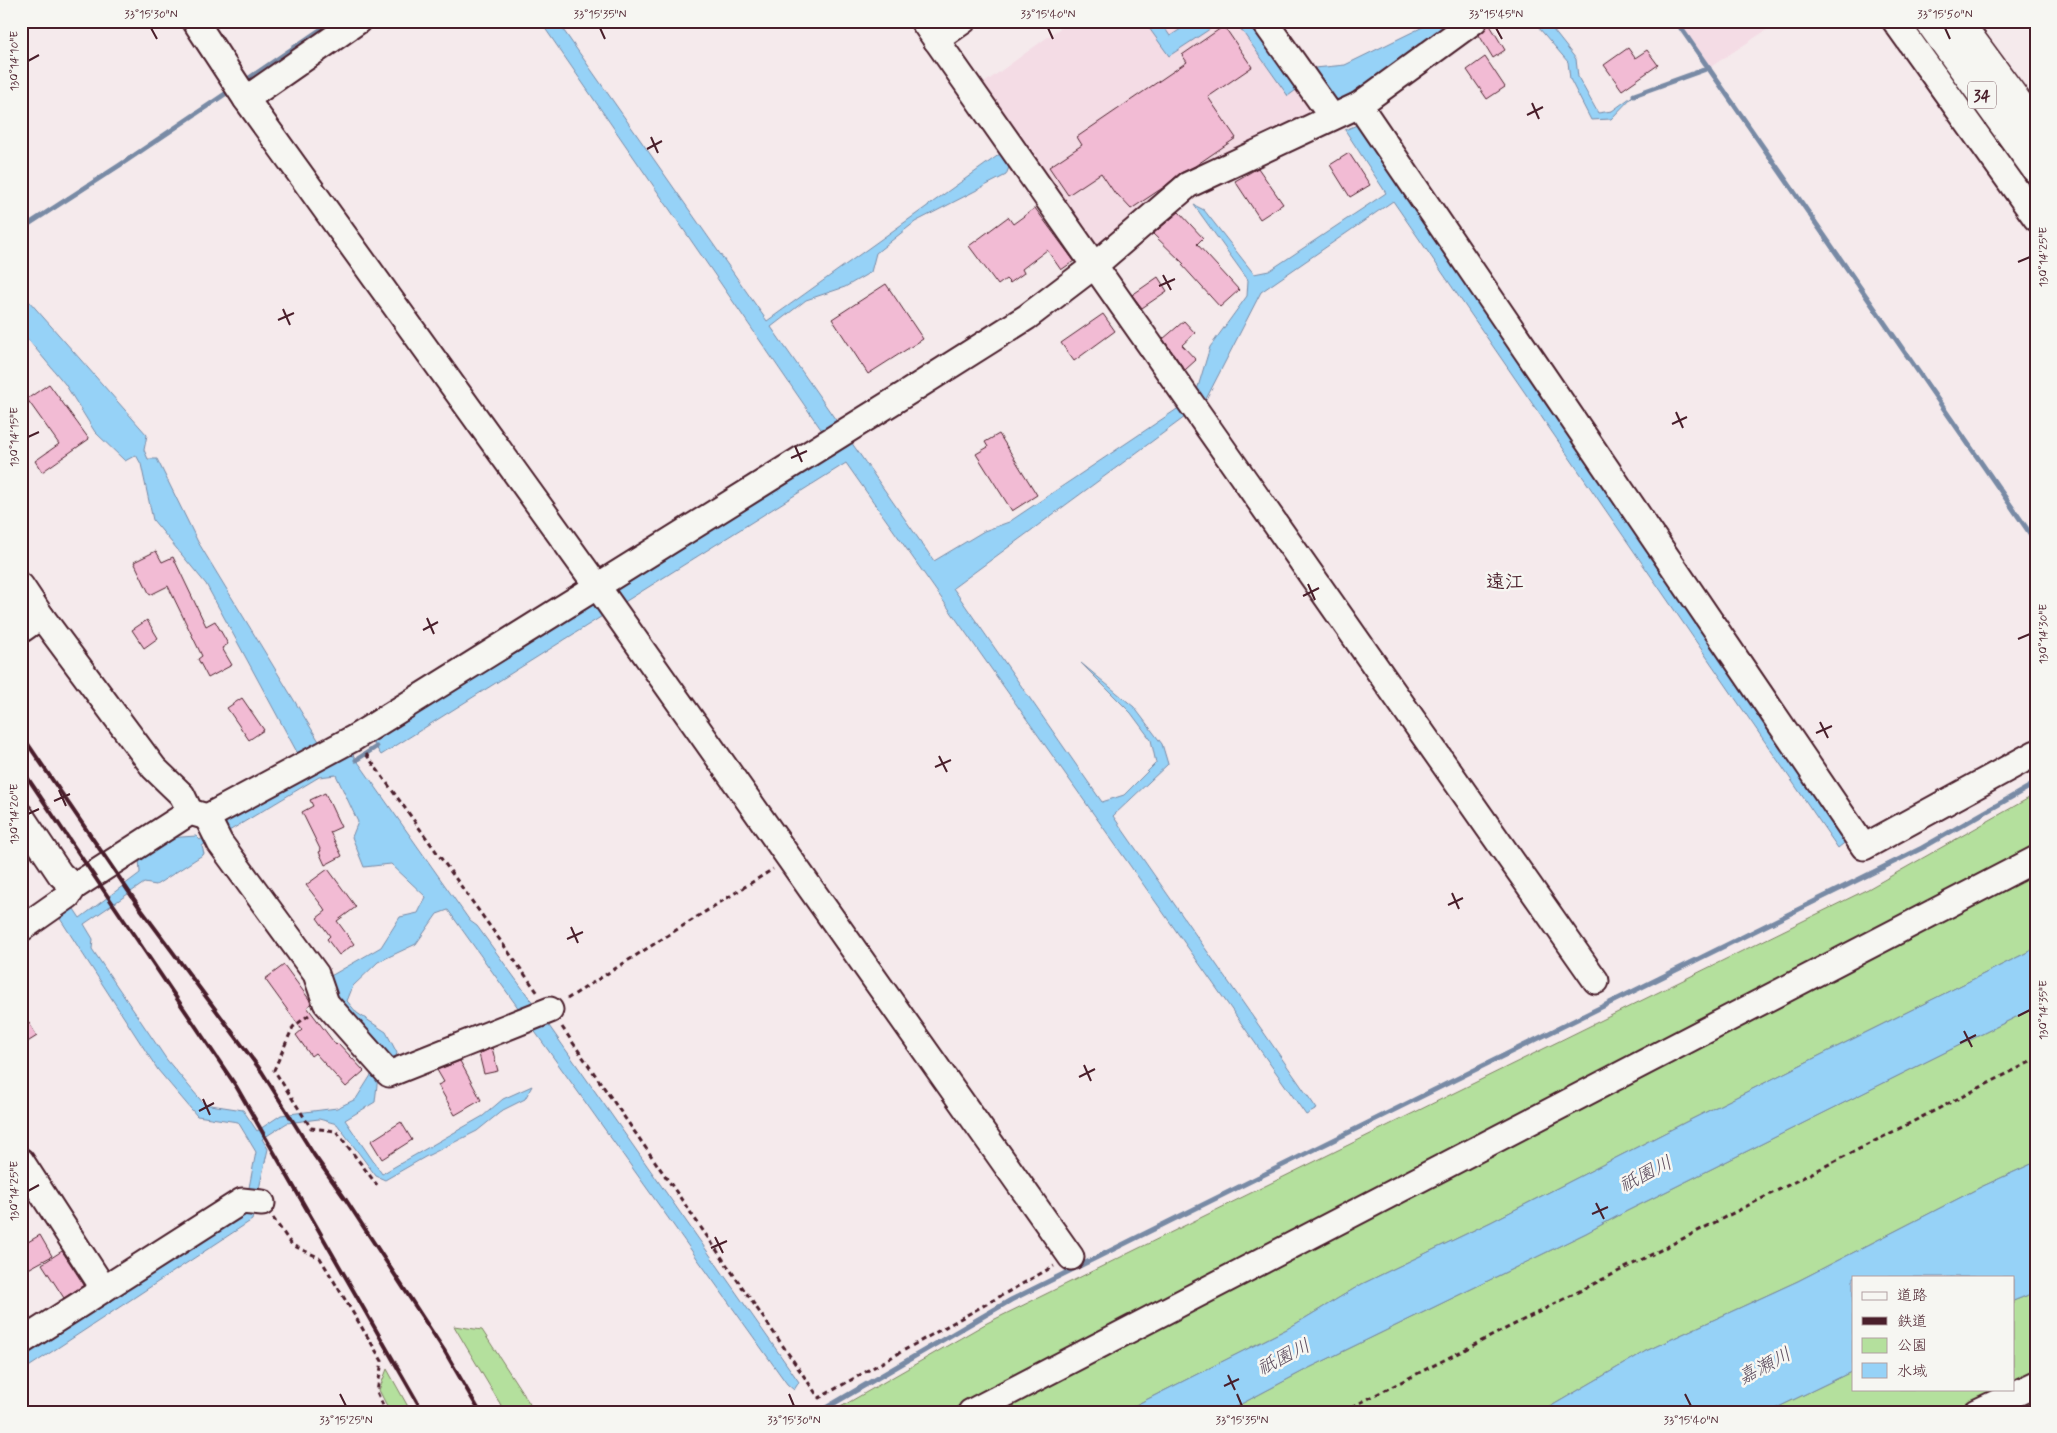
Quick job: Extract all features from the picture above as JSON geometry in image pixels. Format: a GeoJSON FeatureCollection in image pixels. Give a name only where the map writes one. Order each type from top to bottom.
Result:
{"type":"FeatureCollection","features":[{"type":"Feature","properties":{"kind":"highway","name":"34"},"geometry":{"type":"LineString","coordinates":[[1929,21],[2036,168]]}},
{"type":"Feature","properties":{"kind":"highway","name":"34"},"geometry":{"type":"LineString","coordinates":[[1958,21],[2036,127]]}},
{"type":"Feature","properties":{"kind":"street"},"geometry":{"type":"LineString","coordinates":[[194,21],[239,89],[599,589],[1071,1257]]}},
{"type":"Feature","properties":{"kind":"street"},"geometry":{"type":"LineString","coordinates":[[239,89],[358,21]]}},
{"type":"Feature","properties":{"kind":"street"},"geometry":{"type":"LineString","coordinates":[[963,21],[929,31],[1596,981]]}},
{"type":"Feature","properties":{"kind":"street"},"geometry":{"type":"LineString","coordinates":[[1264,21],[1332,118]]}},
{"type":"Feature","properties":{"kind":"street"},"geometry":{"type":"LineString","coordinates":[[21,928],[68,896],[74,887],[207,824],[314,759],[354,738],[599,589],[1027,317],[1094,266],[1188,185],[1359,105],[1474,21]]}},
{"type":"Feature","properties":{"kind":"street"},"geometry":{"type":"LineString","coordinates":[[1895,21],[2036,218]]}},
{"type":"Feature","properties":{"kind":"street"},"geometry":{"type":"LineString","coordinates":[[1359,105],[1864,847],[2036,753]]}},
{"type":"Feature","properties":{"kind":"street"},"geometry":{"type":"LineString","coordinates":[[21,586],[31,623],[154,768],[182,795],[207,824],[316,974],[326,1003],[389,1074],[539,1014]]}},
{"type":"Feature","properties":{"kind":"street"},"geometry":{"type":"LineString","coordinates":[[21,816],[60,874],[74,887]]}},
{"type":"Feature","properties":{"kind":"street"},"geometry":{"type":"LineString","coordinates":[[971,1412],[2036,859]]}},
{"type":"Feature","properties":{"kind":"street"},"geometry":{"type":"LineString","coordinates":[[21,1161],[104,1289]]}},
{"type":"Feature","properties":{"kind":"street"},"geometry":{"type":"LineString","coordinates":[[21,1342],[104,1289],[252,1202]]}},
{"type":"Feature","properties":{"kind":"street"},"geometry":{"type":"LineString","coordinates":[[1977,1412],[2036,1384]]}},
{"type":"Feature","properties":{"kind":"path"},"geometry":{"type":"LineString","coordinates":[[370,760],[539,1014],[819,1398],[1071,1257]]}},
{"type":"Feature","properties":{"kind":"path"},"geometry":{"type":"LineString","coordinates":[[539,1014],[788,859]]}},
{"type":"Feature","properties":{"kind":"path"},"geometry":{"type":"LineString","coordinates":[[326,1003],[293,1028],[274,1070],[311,1128],[336,1131],[377,1185]]}},
{"type":"Feature","properties":{"kind":"path"},"geometry":{"type":"LineString","coordinates":[[1344,1411],[2036,1059]]}},
{"type":"Feature","properties":{"kind":"path"},"geometry":{"type":"LineString","coordinates":[[252,1202],[292,1245],[320,1258],[382,1362],[377,1392],[386,1412]]}},
{"type":"Feature","properties":{"kind":"shaded area"},"geometry":{"type":"Polygon","coordinates":[[[1070,21],[1256,21],[1322,117],[1084,261],[969,94],[1070,21]]]}},
{"type":"Feature","properties":{"kind":"shaded area"},"geometry":{"type":"Polygon","coordinates":[[[1676,21],[1780,21],[1709,68],[1676,21]]]}},
{"type":"Feature","properties":{"kind":"green space"},"geometry":{"type":"Polygon","coordinates":[[[2036,794],[2036,948],[1684,1123],[1491,1222],[1362,1284],[1287,1329],[1122,1412],[832,1412],[987,1323],[1868,889],[2036,794]]]}},
{"type":"Feature","properties":{"kind":"green space"},"geometry":{"type":"Polygon","coordinates":[[[2036,1007],[2036,1162],[1981,1187],[1798,1281],[1646,1351],[1541,1412],[1226,1412],[1309,1368],[1586,1233],[2036,1007]]]}},
{"type":"Feature","properties":{"kind":"green space"},"geometry":{"type":"Polygon","coordinates":[[[2036,1292],[2036,1412],[1768,1412],[1852,1371],[1852,1390],[2014,1390],[2014,1301],[2036,1292]]]}},
{"type":"Feature","properties":{"kind":"green space"},"geometry":{"type":"Polygon","coordinates":[[[454,1326],[482,1330],[535,1412],[505,1412],[454,1326]]]}},
{"type":"Feature","properties":{"kind":"green space"},"geometry":{"type":"Polygon","coordinates":[[[387,1369],[411,1412],[390,1412],[379,1390],[387,1369]]]}},
{"type":"Feature","properties":{"kind":"water"},"geometry":{"type":"Polygon","coordinates":[[[540,21],[557,21],[767,321],[1000,154],[1011,162],[1006,175],[915,222],[876,253],[871,272],[845,287],[806,300],[771,327],[934,561],[984,531],[1009,522],[1195,397],[1210,347],[1247,296],[1248,280],[1194,205],[1204,210],[1254,274],[1269,271],[1386,193],[1345,130],[1357,125],[1848,840],[1838,848],[1393,201],[1261,292],[1204,403],[953,588],[1102,802],[1124,795],[1156,763],[1151,740],[1131,713],[1081,663],[1134,707],[1162,744],[1168,764],[1113,816],[1317,1109],[1306,1115],[846,463],[381,755],[372,741],[836,451],[540,21]]]}},
{"type":"Feature","properties":{"kind":"water"},"geometry":{"type":"Polygon","coordinates":[[[1144,21],[1160,21],[1170,36],[1193,21],[1222,21],[1169,56],[1144,21]]]}},
{"type":"Feature","properties":{"kind":"water"},"geometry":{"type":"Polygon","coordinates":[[[1235,21],[1249,21],[1285,71],[1345,65],[1435,21],[1458,21],[1336,105],[1300,87],[1288,96],[1235,21]]]}},
{"type":"Feature","properties":{"kind":"water"},"geometry":{"type":"Polygon","coordinates":[[[1533,21],[1546,21],[1576,59],[1578,77],[1598,113],[1612,111],[1634,95],[1611,119],[1591,120],[1570,79],[1568,62],[1533,21]]]}},
{"type":"Feature","properties":{"kind":"water"},"geometry":{"type":"Polygon","coordinates":[[[21,292],[147,435],[144,450],[148,459],[157,459],[198,542],[320,743],[351,752],[470,921],[477,926],[533,1003],[519,1009],[448,910],[437,914],[416,944],[378,962],[353,986],[347,1001],[357,1013],[386,1032],[397,1053],[394,1063],[339,1010],[329,977],[381,947],[400,917],[418,913],[426,897],[391,864],[364,867],[352,837],[358,822],[336,775],[319,777],[224,834],[221,831],[202,846],[204,854],[156,885],[144,883],[84,924],[93,939],[92,949],[167,1060],[204,1104],[243,1110],[257,1131],[281,1115],[337,1108],[356,1099],[373,1072],[378,1076],[375,1102],[345,1120],[382,1174],[483,1116],[503,1099],[532,1086],[525,1099],[503,1110],[477,1131],[385,1180],[376,1176],[337,1124],[319,1119],[287,1123],[262,1139],[268,1149],[252,1220],[21,1372],[21,1357],[244,1213],[256,1152],[238,1122],[197,1116],[158,1070],[57,914],[72,906],[80,918],[140,873],[139,858],[167,838],[196,836],[200,840],[219,827],[217,823],[298,754],[206,584],[153,520],[141,464],[136,455],[125,461],[95,432],[65,384],[21,331],[21,292]]]}},
{"type":"Feature","properties":{"kind":"water","name":"祇園川"},"geometry":{"type":"Polygon","coordinates":[[[2036,948],[2036,1007],[1586,1233],[1309,1368],[1226,1412],[1122,1412],[1287,1329],[1362,1284],[1491,1222],[1684,1123],[2036,948]]]}},
{"type":"Feature","properties":{"kind":"water"},"geometry":{"type":"Polygon","coordinates":[[[547,1023],[799,1382],[794,1390],[787,1384],[533,1029],[547,1023]]]}},
{"type":"Feature","properties":{"kind":"water","name":"嘉瀬川"},"geometry":{"type":"Polygon","coordinates":[[[2036,1162],[2036,1292],[2014,1301],[2014,1276],[1852,1276],[1852,1371],[1768,1412],[1541,1412],[1646,1351],[1798,1281],[1981,1187],[2036,1162]]]}},
{"type":"Feature","properties":{"kind":"building"},"geometry":{"type":"Polygon","coordinates":[[[1488,22],[1505,50],[1493,58],[1479,35],[1487,27],[1488,22]]]}},
{"type":"Feature","properties":{"kind":"building"},"geometry":{"type":"Polygon","coordinates":[[[1224,26],[1252,67],[1208,97],[1236,138],[1195,166],[1179,174],[1164,187],[1131,209],[1116,195],[1101,173],[1068,195],[1049,167],[1082,145],[1077,137],[1187,62],[1182,55],[1224,26]]]}},
{"type":"Feature","properties":{"kind":"building"},"geometry":{"type":"Polygon","coordinates":[[[1628,48],[1635,58],[1647,50],[1658,65],[1622,90],[1604,65],[1628,48]]]}},
{"type":"Feature","properties":{"kind":"building"},"geometry":{"type":"Polygon","coordinates":[[[1485,57],[1505,87],[1487,99],[1467,70],[1485,57]]]}},
{"type":"Feature","properties":{"kind":"building"},"geometry":{"type":"Polygon","coordinates":[[[1349,153],[1370,185],[1350,197],[1330,165],[1349,153]]]}},
{"type":"Feature","properties":{"kind":"building"},"geometry":{"type":"Polygon","coordinates":[[[1258,168],[1283,204],[1260,219],[1235,181],[1258,168]]]}},
{"type":"Feature","properties":{"kind":"building"},"geometry":{"type":"Polygon","coordinates":[[[1035,208],[1074,261],[1061,270],[1047,250],[1022,269],[1024,273],[1010,283],[1006,279],[998,285],[969,246],[1008,217],[1013,224],[1035,208]]]}},
{"type":"Feature","properties":{"kind":"building"},"geometry":{"type":"Polygon","coordinates":[[[1179,212],[1203,238],[1197,244],[1239,290],[1220,307],[1182,265],[1184,264],[1153,234],[1179,212]]]}},
{"type":"Feature","properties":{"kind":"building"},"geometry":{"type":"Polygon","coordinates":[[[1158,277],[1167,291],[1142,308],[1132,295],[1158,277]]]}},
{"type":"Feature","properties":{"kind":"building"},"geometry":{"type":"Polygon","coordinates":[[[886,284],[923,339],[868,374],[832,319],[886,284]]]}},
{"type":"Feature","properties":{"kind":"building"},"geometry":{"type":"Polygon","coordinates":[[[1103,314],[1115,331],[1074,361],[1061,343],[1103,314]]]}},
{"type":"Feature","properties":{"kind":"building"},"geometry":{"type":"Polygon","coordinates":[[[1184,321],[1195,333],[1182,345],[1196,360],[1185,370],[1163,339],[1184,321]]]}},
{"type":"Feature","properties":{"kind":"building"},"geometry":{"type":"Polygon","coordinates":[[[49,384],[89,439],[42,472],[35,461],[59,444],[27,399],[49,384]]]}},
{"type":"Feature","properties":{"kind":"building"},"geometry":{"type":"Polygon","coordinates":[[[999,434],[1037,495],[1012,511],[976,454],[988,447],[985,442],[999,434]]]}},
{"type":"Feature","properties":{"kind":"building"},"geometry":{"type":"Polygon","coordinates":[[[156,551],[162,562],[173,557],[206,626],[215,621],[228,644],[222,648],[232,665],[208,678],[198,659],[202,656],[168,586],[150,595],[134,562],[156,551]]]}},
{"type":"Feature","properties":{"kind":"building"},"geometry":{"type":"Polygon","coordinates":[[[147,620],[158,638],[144,648],[132,630],[147,620]]]}},
{"type":"Feature","properties":{"kind":"building"},"geometry":{"type":"Polygon","coordinates":[[[242,698],[264,730],[249,740],[227,708],[242,698]]]}},
{"type":"Feature","properties":{"kind":"building"},"geometry":{"type":"Polygon","coordinates":[[[325,793],[341,827],[330,832],[342,856],[325,865],[319,852],[321,851],[302,812],[313,806],[310,800],[325,793]]]}},
{"type":"Feature","properties":{"kind":"building"},"geometry":{"type":"Polygon","coordinates":[[[328,869],[356,907],[337,921],[354,944],[339,955],[327,939],[330,936],[317,918],[326,911],[306,885],[328,869]]]}},
{"type":"Feature","properties":{"kind":"building"},"geometry":{"type":"Polygon","coordinates":[[[284,965],[309,999],[311,1004],[307,1007],[336,1045],[338,1043],[364,1071],[346,1087],[315,1053],[311,1056],[296,1035],[302,1030],[265,979],[284,965]]]}},
{"type":"Feature","properties":{"kind":"building"},"geometry":{"type":"Polygon","coordinates":[[[21,1010],[37,1036],[21,1046],[21,1010]]]}},
{"type":"Feature","properties":{"kind":"building"},"geometry":{"type":"Polygon","coordinates":[[[492,1048],[498,1071],[484,1074],[479,1054],[492,1048]]]}},
{"type":"Feature","properties":{"kind":"building"},"geometry":{"type":"Polygon","coordinates":[[[460,1061],[481,1100],[455,1115],[438,1085],[444,1082],[437,1070],[460,1061]]]}},
{"type":"Feature","properties":{"kind":"building"},"geometry":{"type":"Polygon","coordinates":[[[401,1122],[412,1140],[382,1159],[371,1141],[401,1122]]]}},
{"type":"Feature","properties":{"kind":"building"},"geometry":{"type":"Polygon","coordinates":[[[40,1235],[52,1256],[21,1273],[21,1246],[40,1235]]]}},
{"type":"Feature","properties":{"kind":"building"},"geometry":{"type":"Polygon","coordinates":[[[62,1251],[84,1285],[64,1298],[42,1264],[62,1251]]]}},
{"type":"Feature","properties":{"kind":"waterway"},"geometry":{"type":"LineString","coordinates":[[242,83],[333,21]]}},
{"type":"Feature","properties":{"kind":"waterway"},"geometry":{"type":"LineString","coordinates":[[1676,21],[2036,542]]}},
{"type":"Feature","properties":{"kind":"waterway"},"geometry":{"type":"LineString","coordinates":[[1634,95],[1709,68]]}},
{"type":"Feature","properties":{"kind":"waterway"},"geometry":{"type":"LineString","coordinates":[[21,229],[231,90]]}},
{"type":"Feature","properties":{"kind":"waterway"},"geometry":{"type":"LineString","coordinates":[[356,760],[376,747]]}},
{"type":"Feature","properties":{"kind":"waterway"},"geometry":{"type":"LineString","coordinates":[[819,1412],[1011,1300],[1922,848],[2036,783]]}},
{"type":"Feature","properties":{"kind":"railway"},"geometry":{"type":"LineString","coordinates":[[21,734],[140,908],[262,1072],[314,1155],[346,1200],[444,1350],[480,1412]]}},
{"type":"Feature","properties":{"kind":"railway"},"geometry":{"type":"LineString","coordinates":[[21,768],[236,1086],[423,1412]]}},
{"type":"Feature","properties":{"kind":"district","name":"遠江"},"geometry":{"type":"Point","coordinates":[1505,581]}}]}
